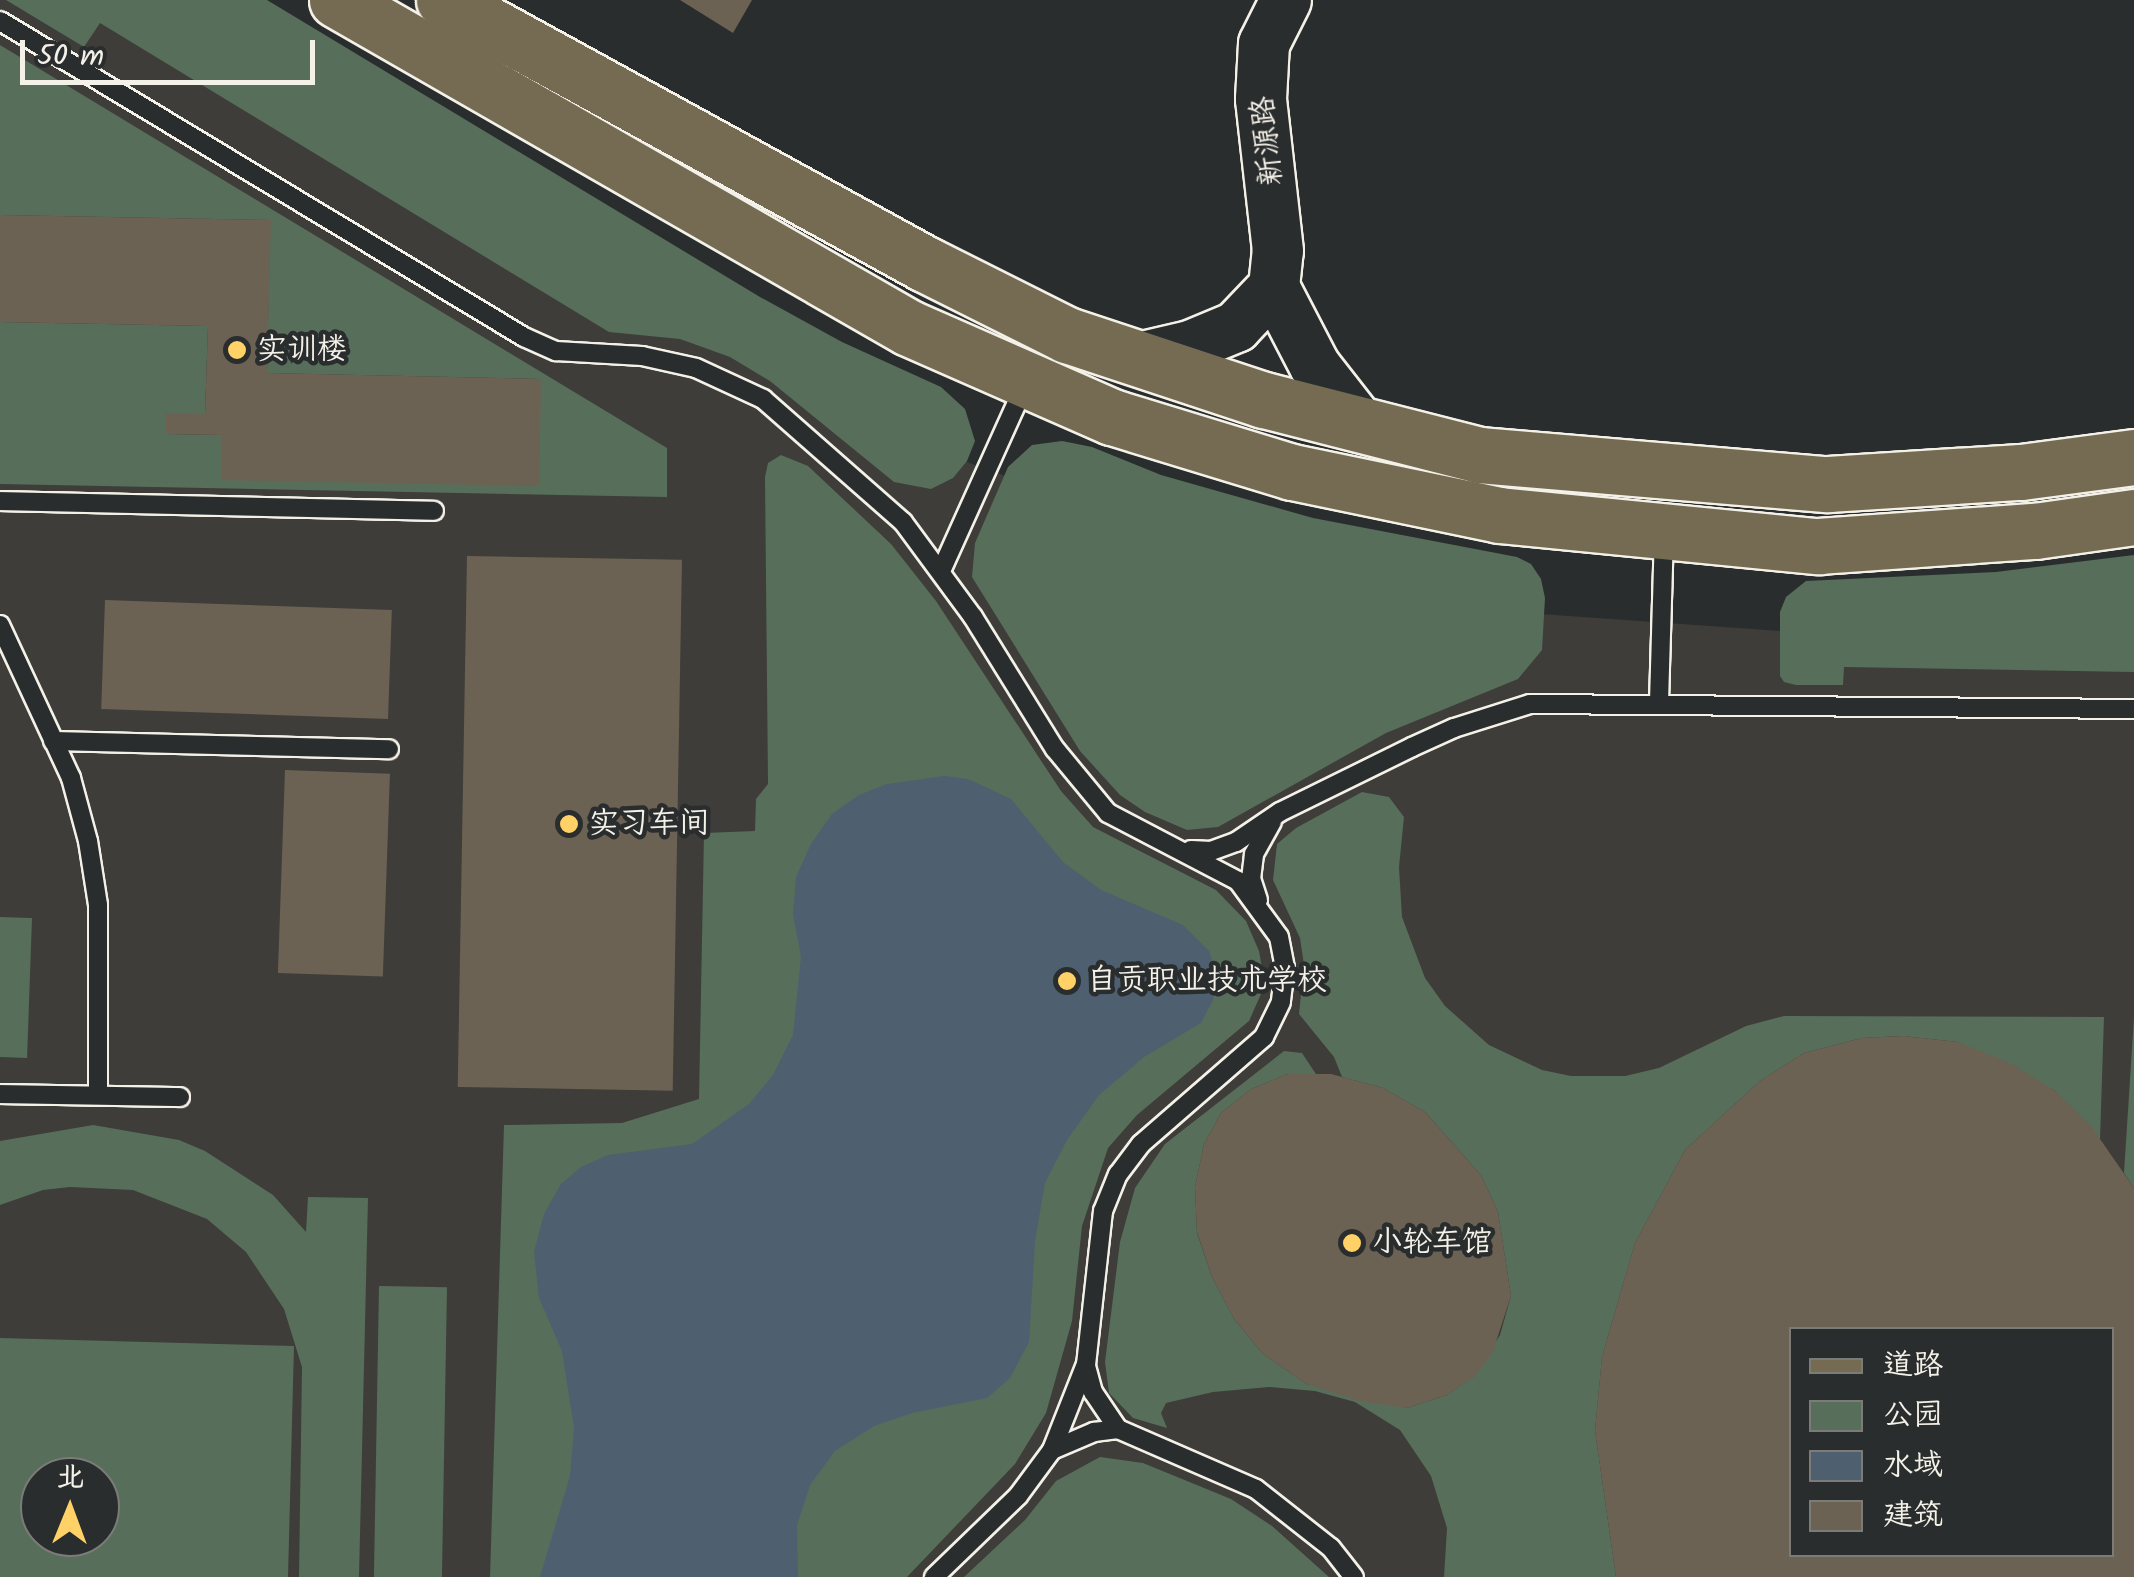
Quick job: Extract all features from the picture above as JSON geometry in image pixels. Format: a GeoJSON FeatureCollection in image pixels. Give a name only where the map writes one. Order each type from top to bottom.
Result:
{"type":"FeatureCollection","features":[{"type":"Feature","properties":{"kind":"main road"},"geometry":{"type":"LineString","coordinates":[[337,0],[909,328],[1112,417],[1292,472],[1499,515],[1818,546],[2035,531],[2134,518]]}},
{"type":"Feature","properties":{"kind":"main road"},"geometry":{"type":"LineString","coordinates":[[444,0],[925,264],[1067,335],[1264,400],[1479,455],[1828,484],[2022,472],[2134,457]]}},
{"type":"Feature","properties":{"kind":"street","name":"新源路"},"geometry":{"type":"LineString","coordinates":[[1274,287],[1278,251],[1260,99],[1264,44],[1286,0]]}},
{"type":"Feature","properties":{"kind":"street"},"geometry":{"type":"LineString","coordinates":[[1138,358],[1190,346],[1236,327],[1274,287],[1315,366],[1362,425]]}},
{"type":"Feature","properties":{"kind":"lane"},"geometry":{"type":"LineString","coordinates":[[0,21],[524,337],[556,351],[642,356],[696,368],[762,399],[903,522],[942,571],[1083,786],[1108,813],[1238,881],[1278,937],[1285,968],[1282,1002],[1264,1037],[1141,1144],[1118,1174],[1104,1210],[1086,1364],[1052,1450],[1018,1496],[934,1577]]}},
{"type":"Feature","properties":{"kind":"lane"},"geometry":{"type":"LineString","coordinates":[[942,571],[1027,380]]}},
{"type":"Feature","properties":{"kind":"lane"},"geometry":{"type":"LineString","coordinates":[[0,501],[434,511]]}},
{"type":"Feature","properties":{"kind":"lane"},"geometry":{"type":"LineString","coordinates":[[1660,702],[1664,534]]}},
{"type":"Feature","properties":{"kind":"lane"},"geometry":{"type":"LineString","coordinates":[[0,625],[71,778],[98,905],[98,1096]]}},
{"type":"Feature","properties":{"kind":"lane"},"geometry":{"type":"LineString","coordinates":[[1181,850],[1211,851],[1236,842],[1280,812],[1454,728],[1530,704],[1660,702],[2134,709]]}},
{"type":"Feature","properties":{"kind":"lane"},"geometry":{"type":"LineString","coordinates":[[54,741],[390,749]]}},
{"type":"Feature","properties":{"kind":"lane"},"geometry":{"type":"LineString","coordinates":[[1261,910],[1251,879],[1254,854],[1261,836],[1280,812]]}},
{"type":"Feature","properties":{"kind":"lane"},"geometry":{"type":"LineString","coordinates":[[0,1094],[180,1097]]}},
{"type":"Feature","properties":{"kind":"lane"},"geometry":{"type":"LineString","coordinates":[[1086,1364],[1093,1392],[1118,1429]]}},
{"type":"Feature","properties":{"kind":"lane"},"geometry":{"type":"LineString","coordinates":[[1052,1450],[1094,1432],[1118,1429],[1256,1489],[1331,1548],[1354,1577]]}},
{"type":"Feature","properties":{"kind":"shaded area","name":"自贡职业技术学校"},"geometry":{"type":"Polygon","coordinates":[[[0,0],[156,0],[744,346],[967,462],[1075,501],[1526,613],[1780,631],[2134,614],[2134,1577],[0,1577],[0,0]]]}},
{"type":"Feature","properties":{"kind":"green space"},"geometry":{"type":"Polygon","coordinates":[[[6,0],[267,0],[760,297],[842,342],[941,387],[965,409],[975,441],[967,461],[953,478],[931,489],[894,482],[770,381],[730,357],[680,339],[609,332],[100,23],[84,47],[6,0]]]}},
{"type":"Feature","properties":{"kind":"green space"},"geometry":{"type":"Polygon","coordinates":[[[0,45],[667,448],[667,497],[0,484],[0,322],[208,326],[205,414],[166,434],[222,435],[222,480],[541,379],[267,373],[270,220],[0,215],[0,45]]]}},
{"type":"Feature","properties":{"kind":"green space"},"geometry":{"type":"Polygon","coordinates":[[[1062,441],[1092,447],[1161,475],[1313,518],[1517,557],[1531,564],[1541,579],[1545,598],[1542,650],[1518,679],[1386,733],[1218,827],[1187,830],[1145,812],[1120,795],[1080,751],[972,577],[975,543],[1008,467],[1032,445],[1062,441]]]}},
{"type":"Feature","properties":{"kind":"green space"},"geometry":{"type":"Polygon","coordinates":[[[781,455],[808,466],[891,544],[936,601],[1061,791],[1093,827],[1216,890],[1246,921],[1259,951],[1265,985],[1249,1021],[1137,1115],[1108,1148],[1082,1226],[1072,1321],[1046,1413],[1015,1464],[907,1577],[490,1577],[504,1125],[622,1123],[699,1099],[704,833],[755,831],[756,799],[768,784],[765,477],[768,463],[781,455]]]}},
{"type":"Feature","properties":{"kind":"green space"},"geometry":{"type":"Polygon","coordinates":[[[2134,555],[2134,672],[1844,667],[1843,685],[1796,685],[1784,682],[1780,676],[1780,612],[1786,597],[1806,581],[1996,572],[2134,555]]]}},
{"type":"Feature","properties":{"kind":"green space"},"geometry":{"type":"Polygon","coordinates":[[[1362,792],[1389,797],[1404,817],[1399,867],[1402,917],[1425,978],[1445,1006],[1489,1045],[1542,1070],[1571,1076],[1625,1076],[1659,1068],[1746,1026],[1784,1016],[2104,1017],[2100,1140],[2054,1090],[1958,1042],[1903,1036],[1862,1038],[1804,1053],[1760,1081],[1685,1150],[1635,1243],[1602,1357],[1595,1431],[1616,1577],[1444,1577],[1447,1528],[1431,1476],[1400,1430],[1355,1402],[1315,1391],[1269,1387],[1213,1392],[1166,1403],[1161,1413],[1167,1428],[1133,1418],[1109,1393],[1105,1362],[1120,1242],[1135,1188],[1165,1144],[1284,1051],[1302,1053],[1316,1074],[1288,1074],[1251,1089],[1221,1113],[1204,1144],[1195,1187],[1197,1233],[1212,1277],[1234,1319],[1263,1354],[1307,1384],[1407,1408],[1447,1395],[1474,1376],[1500,1335],[1511,1296],[1498,1212],[1481,1175],[1425,1112],[1383,1088],[1342,1077],[1334,1057],[1299,1014],[1304,965],[1300,938],[1273,880],[1277,844],[1296,828],[1362,792]]]}},
{"type":"Feature","properties":{"kind":"green space"},"geometry":{"type":"Polygon","coordinates":[[[0,917],[32,918],[27,1058],[0,1057],[0,917]]]}},
{"type":"Feature","properties":{"kind":"green space"},"geometry":{"type":"Polygon","coordinates":[[[2134,1017],[2134,1188],[2124,1173],[2134,1017]]]}},
{"type":"Feature","properties":{"kind":"green space"},"geometry":{"type":"Polygon","coordinates":[[[93,1125],[179,1140],[205,1151],[273,1195],[306,1232],[308,1197],[368,1198],[359,1577],[299,1577],[302,1367],[284,1309],[246,1252],[207,1219],[133,1190],[43,1190],[0,1205],[0,1141],[93,1125]]]}},
{"type":"Feature","properties":{"kind":"green space"},"geometry":{"type":"Polygon","coordinates":[[[379,1286],[447,1287],[442,1577],[374,1577],[379,1286]]]}},
{"type":"Feature","properties":{"kind":"green space"},"geometry":{"type":"Polygon","coordinates":[[[0,1338],[294,1346],[288,1577],[0,1577],[0,1338]]]}},
{"type":"Feature","properties":{"kind":"green space"},"geometry":{"type":"Polygon","coordinates":[[[1100,1457],[1143,1463],[1231,1499],[1272,1526],[1329,1577],[964,1577],[1025,1520],[1056,1481],[1100,1457]]]}},
{"type":"Feature","properties":{"kind":"water"},"geometry":{"type":"Polygon","coordinates":[[[944,776],[968,779],[1011,799],[1063,862],[1101,890],[1183,925],[1209,951],[1217,976],[1213,1000],[1201,1023],[1144,1057],[1099,1095],[1067,1140],[1045,1183],[1035,1241],[1029,1342],[1010,1378],[987,1398],[912,1413],[874,1426],[835,1451],[810,1485],[797,1525],[798,1577],[540,1577],[570,1476],[574,1428],[562,1351],[539,1298],[534,1252],[544,1214],[561,1184],[581,1167],[608,1155],[692,1144],[749,1104],[773,1075],[793,1035],[801,957],[793,915],[796,877],[811,844],[832,814],[859,795],[887,784],[944,776]]]}},
{"type":"Feature","properties":{"kind":"building"},"geometry":{"type":"Polygon","coordinates":[[[680,0],[752,0],[733,33],[680,0]]]}},
{"type":"Feature","properties":{"kind":"building","name":"实训楼"},"geometry":{"type":"Polygon","coordinates":[[[0,215],[271,220],[267,373],[541,379],[539,486],[221,480],[222,435],[166,434],[166,413],[205,414],[208,326],[0,322],[0,215]]]}},
{"type":"Feature","properties":{"kind":"building","name":"实习车间"},"geometry":{"type":"Polygon","coordinates":[[[467,556],[682,560],[673,1091],[458,1087],[467,556]]]}},
{"type":"Feature","properties":{"kind":"building"},"geometry":{"type":"Polygon","coordinates":[[[105,600],[392,610],[388,719],[101,709],[105,600]]]}},
{"type":"Feature","properties":{"kind":"building"},"geometry":{"type":"Polygon","coordinates":[[[285,770],[390,774],[383,977],[278,973],[285,770]]]}},
{"type":"Feature","properties":{"kind":"building"},"geometry":{"type":"Polygon","coordinates":[[[1903,1036],[1958,1042],[2010,1063],[2054,1090],[2091,1126],[2134,1188],[2134,1577],[1616,1577],[1595,1431],[1602,1357],[1635,1243],[1685,1150],[1760,1081],[1804,1053],[1862,1038],[1903,1036]]]}},
{"type":"Feature","properties":{"kind":"building","name":"小轮车馆"},"geometry":{"type":"Polygon","coordinates":[[[1288,1074],[1331,1074],[1383,1088],[1425,1112],[1481,1175],[1498,1212],[1511,1296],[1492,1354],[1475,1376],[1447,1395],[1407,1408],[1359,1401],[1307,1384],[1263,1354],[1234,1319],[1212,1277],[1197,1232],[1195,1187],[1204,1144],[1221,1113],[1251,1089],[1288,1074]]]}},
{"type":"Feature","properties":{"kind":"place","name":"实训楼"},"geometry":{"type":"Point","coordinates":[237,350]}},
{"type":"Feature","properties":{"kind":"place","name":"实习车间"},"geometry":{"type":"Point","coordinates":[569,824]}},
{"type":"Feature","properties":{"kind":"place","name":"自贡职业技术学校"},"geometry":{"type":"Point","coordinates":[1067,981]}},
{"type":"Feature","properties":{"kind":"place","name":"小轮车馆"},"geometry":{"type":"Point","coordinates":[1352,1243]}}]}
